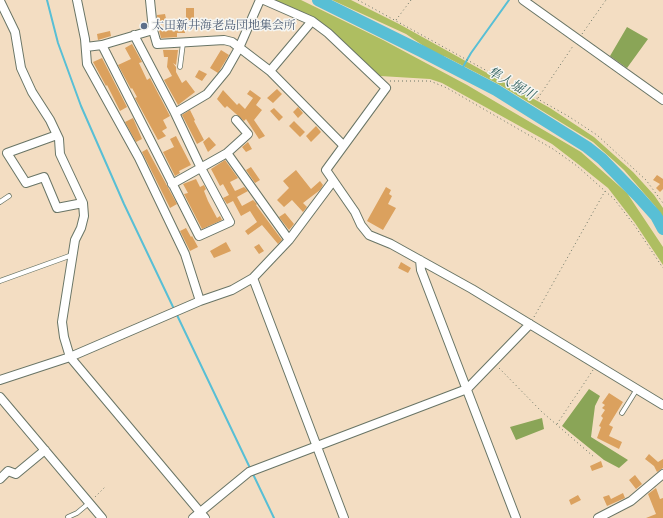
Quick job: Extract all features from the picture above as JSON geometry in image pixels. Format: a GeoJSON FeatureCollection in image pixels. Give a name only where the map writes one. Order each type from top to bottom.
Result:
{"type":"FeatureCollection","features":[{"type":"Feature","properties":{"kind":"street"},"geometry":{"type":"LineString","coordinates":[[77,0],[86,47],[87,64],[143,165],[185,254],[200,300]]}},
{"type":"Feature","properties":{"kind":"street"},"geometry":{"type":"LineString","coordinates":[[150,0],[153,30],[157,44],[224,40],[232,42],[270,71],[343,145]]}},
{"type":"Feature","properties":{"kind":"street"},"geometry":{"type":"LineString","coordinates":[[176,113],[206,94],[226,71],[239,48],[260,0]]}},
{"type":"Feature","properties":{"kind":"street"},"geometry":{"type":"LineString","coordinates":[[264,0],[312,22],[328,33],[386,88],[326,170],[355,212],[361,225],[370,235],[392,244],[472,289],[663,405]]}},
{"type":"Feature","properties":{"kind":"street"},"geometry":{"type":"LineString","coordinates":[[523,0],[663,100]]}},
{"type":"Feature","properties":{"kind":"street"},"geometry":{"type":"LineString","coordinates":[[0,2],[16,32],[21,68],[32,92],[50,120],[59,139],[60,154],[84,203],[84,216],[81,228],[74,240],[62,322],[64,337],[70,357],[202,515]]}},
{"type":"Feature","properties":{"kind":"street"},"geometry":{"type":"LineString","coordinates":[[270,71],[312,22]]}},
{"type":"Feature","properties":{"kind":"street"},"geometry":{"type":"LineString","coordinates":[[86,47],[102,45],[153,30]]}},
{"type":"Feature","properties":{"kind":"street"},"geometry":{"type":"LineString","coordinates":[[102,45],[199,236],[230,222],[201,168],[176,113],[134,35]]}},
{"type":"Feature","properties":{"kind":"street"},"geometry":{"type":"LineString","coordinates":[[172,184],[227,153],[248,134],[236,120]]}},
{"type":"Feature","properties":{"kind":"street"},"geometry":{"type":"LineString","coordinates":[[57,135],[7,153],[26,183],[44,177],[57,208],[84,203]]}},
{"type":"Feature","properties":{"kind":"street"},"geometry":{"type":"LineString","coordinates":[[227,153],[290,240]]}},
{"type":"Feature","properties":{"kind":"street"},"geometry":{"type":"LineString","coordinates":[[0,380],[70,357],[200,300],[232,290],[253,278],[290,240],[334,181]]}},
{"type":"Feature","properties":{"kind":"street"},"geometry":{"type":"LineString","coordinates":[[420,260],[421,270],[516,518]]}},
{"type":"Feature","properties":{"kind":"street"},"geometry":{"type":"LineString","coordinates":[[253,278],[344,518]]}},
{"type":"Feature","properties":{"kind":"street"},"geometry":{"type":"LineString","coordinates":[[193,518],[202,515],[249,472],[467,389],[530,324]]}},
{"type":"Feature","properties":{"kind":"street"},"geometry":{"type":"LineString","coordinates":[[0,397],[102,518]]}},
{"type":"Feature","properties":{"kind":"street"},"geometry":{"type":"LineString","coordinates":[[0,479],[8,472],[16,474],[45,450]]}},
{"type":"Feature","properties":{"kind":"street"},"geometry":{"type":"LineString","coordinates":[[598,518],[631,500],[663,474]]}},
{"type":"Feature","properties":{"kind":"lane"},"geometry":{"type":"LineString","coordinates":[[180,67],[183,43]]}},
{"type":"Feature","properties":{"kind":"lane"},"geometry":{"type":"LineString","coordinates":[[1,200],[9,196]]}},
{"type":"Feature","properties":{"kind":"lane"},"geometry":{"type":"LineString","coordinates":[[0,281],[72,255]]}},
{"type":"Feature","properties":{"kind":"lane"},"geometry":{"type":"LineString","coordinates":[[622,413],[637,389]]}},
{"type":"Feature","properties":{"kind":"lane"},"geometry":{"type":"LineString","coordinates":[[68,517],[77,513],[89,502]]}},
{"type":"Feature","properties":{"kind":"path"},"geometry":{"type":"LineString","coordinates":[[358,0],[568,116],[597,135],[646,180],[663,203]]}},
{"type":"Feature","properties":{"kind":"path"},"geometry":{"type":"LineString","coordinates":[[396,20],[411,0]]}},
{"type":"Feature","properties":{"kind":"path"},"geometry":{"type":"LineString","coordinates":[[537,99],[606,0]]}},
{"type":"Feature","properties":{"kind":"path"},"geometry":{"type":"LineString","coordinates":[[379,81],[430,81],[447,88],[553,149],[577,166],[614,199],[635,226],[663,268]]}},
{"type":"Feature","properties":{"kind":"path"},"geometry":{"type":"LineString","coordinates":[[530,324],[606,191]]}},
{"type":"Feature","properties":{"kind":"path"},"geometry":{"type":"LineString","coordinates":[[493,362],[542,412],[594,458]]}},
{"type":"Feature","properties":{"kind":"path"},"geometry":{"type":"LineString","coordinates":[[557,425],[584,385],[596,364]]}},
{"type":"Feature","properties":{"kind":"path"},"geometry":{"type":"LineString","coordinates":[[89,502],[106,486]]}},
{"type":"Feature","properties":{"kind":"green space"},"geometry":{"type":"Polygon","coordinates":[[[271,0],[301,0],[383,40],[467,85],[581,152],[627,193],[663,247],[663,265],[635,223],[608,188],[552,144],[442,83],[430,79],[380,76],[322,23],[271,0]]]}},
{"type":"Feature","properties":{"kind":"green space"},"geometry":{"type":"Polygon","coordinates":[[[332,0],[351,0],[399,24],[550,108],[594,137],[633,172],[654,195],[663,208],[663,218],[655,206],[624,170],[593,142],[500,85],[446,57],[434,53],[406,34],[332,0]]]}},
{"type":"Feature","properties":{"kind":"green space"},"geometry":{"type":"Polygon","coordinates":[[[627,27],[648,39],[627,68],[610,56],[627,27]]]}},
{"type":"Feature","properties":{"kind":"green space"},"geometry":{"type":"Polygon","coordinates":[[[589,389],[600,396],[595,406],[591,437],[628,460],[619,468],[604,460],[562,426],[589,389]]]}},
{"type":"Feature","properties":{"kind":"green space"},"geometry":{"type":"Polygon","coordinates":[[[542,418],[544,429],[516,440],[510,427],[542,418]]]}},
{"type":"Feature","properties":{"kind":"building"},"geometry":{"type":"Polygon","coordinates":[[[186,8],[194,8],[194,23],[186,23],[186,8]]]}},
{"type":"Feature","properties":{"kind":"building"},"geometry":{"type":"Polygon","coordinates":[[[165,14],[167,23],[158,25],[157,15],[165,14]]]}},
{"type":"Feature","properties":{"kind":"building"},"geometry":{"type":"Polygon","coordinates":[[[168,26],[185,26],[185,33],[177,33],[177,37],[161,38],[159,30],[168,26]]]}},
{"type":"Feature","properties":{"kind":"building"},"geometry":{"type":"Polygon","coordinates":[[[110,31],[111,36],[98,40],[97,34],[110,31]]]}},
{"type":"Feature","properties":{"kind":"building"},"geometry":{"type":"Polygon","coordinates":[[[132,44],[142,62],[139,63],[147,80],[150,78],[170,116],[163,120],[167,128],[162,131],[166,136],[158,140],[135,98],[137,97],[118,65],[131,59],[125,48],[132,44]]]}},
{"type":"Feature","properties":{"kind":"building"},"geometry":{"type":"Polygon","coordinates":[[[163,50],[178,50],[176,65],[173,63],[176,67],[176,72],[182,83],[186,80],[195,92],[178,105],[164,80],[172,76],[167,67],[168,57],[164,57],[163,50]]]}},
{"type":"Feature","properties":{"kind":"building"},"geometry":{"type":"Polygon","coordinates":[[[221,50],[229,55],[218,73],[210,68],[221,50]]]}},
{"type":"Feature","properties":{"kind":"building"},"geometry":{"type":"Polygon","coordinates":[[[102,58],[127,107],[120,111],[93,62],[102,58]]]}},
{"type":"Feature","properties":{"kind":"building"},"geometry":{"type":"Polygon","coordinates":[[[199,70],[207,74],[202,81],[195,77],[199,70]]]}},
{"type":"Feature","properties":{"kind":"building"},"geometry":{"type":"Polygon","coordinates":[[[277,89],[282,94],[273,103],[267,98],[277,89]]]}},
{"type":"Feature","properties":{"kind":"building"},"geometry":{"type":"Polygon","coordinates":[[[223,90],[237,105],[239,103],[245,109],[253,98],[247,94],[250,90],[261,98],[256,105],[262,110],[254,120],[265,136],[259,139],[246,119],[244,121],[227,106],[225,108],[223,106],[217,99],[223,90]]]}},
{"type":"Feature","properties":{"kind":"building"},"geometry":{"type":"Polygon","coordinates":[[[298,107],[303,113],[298,118],[293,112],[298,107]]]}},
{"type":"Feature","properties":{"kind":"building"},"geometry":{"type":"Polygon","coordinates":[[[274,108],[283,117],[279,121],[270,111],[274,108]]]}},
{"type":"Feature","properties":{"kind":"building"},"geometry":{"type":"Polygon","coordinates":[[[190,110],[204,140],[197,144],[182,115],[190,110]]]}},
{"type":"Feature","properties":{"kind":"building"},"geometry":{"type":"Polygon","coordinates":[[[133,118],[142,139],[136,142],[125,122],[133,118]]]}},
{"type":"Feature","properties":{"kind":"building"},"geometry":{"type":"Polygon","coordinates":[[[294,121],[305,132],[300,137],[289,126],[294,121]]]}},
{"type":"Feature","properties":{"kind":"building"},"geometry":{"type":"Polygon","coordinates":[[[316,126],[321,132],[311,142],[306,136],[316,126]]]}},
{"type":"Feature","properties":{"kind":"building"},"geometry":{"type":"Polygon","coordinates":[[[176,136],[191,165],[179,171],[180,173],[175,176],[163,152],[174,147],[170,139],[176,136]]]}},
{"type":"Feature","properties":{"kind":"building"},"geometry":{"type":"Polygon","coordinates":[[[209,137],[216,145],[208,152],[203,142],[209,137]]]}},
{"type":"Feature","properties":{"kind":"building"},"geometry":{"type":"Polygon","coordinates":[[[248,142],[252,149],[246,152],[242,147],[248,142]]]}},
{"type":"Feature","properties":{"kind":"building"},"geometry":{"type":"Polygon","coordinates":[[[147,149],[177,204],[170,208],[142,152],[147,149]]]}},
{"type":"Feature","properties":{"kind":"building"},"geometry":{"type":"Polygon","coordinates":[[[225,160],[238,178],[230,182],[235,191],[244,187],[248,191],[237,197],[242,206],[253,200],[257,204],[256,205],[282,240],[278,244],[262,225],[248,235],[245,231],[257,222],[250,211],[241,216],[233,201],[227,204],[223,198],[229,195],[223,184],[220,186],[211,169],[225,160]]]}},
{"type":"Feature","properties":{"kind":"building"},"geometry":{"type":"Polygon","coordinates":[[[251,167],[260,180],[255,183],[246,170],[251,167]]]}},
{"type":"Feature","properties":{"kind":"building"},"geometry":{"type":"Polygon","coordinates":[[[296,170],[311,189],[320,181],[323,185],[320,190],[303,203],[307,207],[303,212],[292,200],[284,207],[277,200],[289,188],[283,181],[296,170]]]}},
{"type":"Feature","properties":{"kind":"building"},"geometry":{"type":"Polygon","coordinates":[[[657,175],[663,179],[663,189],[660,192],[656,188],[660,184],[653,180],[657,175]]]}},
{"type":"Feature","properties":{"kind":"building"},"geometry":{"type":"Polygon","coordinates":[[[196,179],[200,187],[204,185],[206,189],[204,191],[208,201],[217,218],[220,216],[222,220],[202,229],[184,194],[188,193],[183,184],[196,179]]]}},
{"type":"Feature","properties":{"kind":"building"},"geometry":{"type":"Polygon","coordinates":[[[386,187],[391,190],[389,194],[392,196],[388,204],[396,208],[383,230],[367,221],[386,187]]]}},
{"type":"Feature","properties":{"kind":"building"},"geometry":{"type":"Polygon","coordinates":[[[285,213],[294,224],[289,230],[279,217],[285,213]]]}},
{"type":"Feature","properties":{"kind":"building"},"geometry":{"type":"Polygon","coordinates":[[[186,228],[198,247],[190,251],[180,231],[186,228]]]}},
{"type":"Feature","properties":{"kind":"building"},"geometry":{"type":"Polygon","coordinates":[[[226,242],[231,251],[214,258],[210,251],[226,242]]]}},
{"type":"Feature","properties":{"kind":"building"},"geometry":{"type":"Polygon","coordinates":[[[259,244],[264,251],[259,254],[254,247],[259,244]]]}},
{"type":"Feature","properties":{"kind":"building"},"geometry":{"type":"Polygon","coordinates":[[[401,262],[411,268],[408,273],[398,268],[401,262]]]}},
{"type":"Feature","properties":{"kind":"building"},"geometry":{"type":"Polygon","coordinates":[[[609,393],[623,402],[609,425],[613,427],[609,436],[622,442],[619,449],[597,438],[601,427],[599,426],[603,418],[601,416],[605,410],[602,408],[605,405],[602,403],[609,393]]]}},
{"type":"Feature","properties":{"kind":"building"},"geometry":{"type":"Polygon","coordinates":[[[649,454],[658,462],[663,459],[663,468],[657,472],[654,466],[645,459],[649,454]]]}},
{"type":"Feature","properties":{"kind":"building"},"geometry":{"type":"Polygon","coordinates":[[[601,461],[603,467],[592,471],[590,466],[601,461]]]}},
{"type":"Feature","properties":{"kind":"building"},"geometry":{"type":"Polygon","coordinates":[[[635,475],[642,484],[636,489],[629,480],[635,475]]]}},
{"type":"Feature","properties":{"kind":"building"},"geometry":{"type":"Polygon","coordinates":[[[656,488],[660,499],[663,498],[663,518],[646,518],[656,514],[648,494],[656,488]]]}},
{"type":"Feature","properties":{"kind":"building"},"geometry":{"type":"Polygon","coordinates":[[[623,493],[625,498],[607,506],[603,497],[609,495],[611,499],[623,493]]]}},
{"type":"Feature","properties":{"kind":"building"},"geometry":{"type":"Polygon","coordinates":[[[578,495],[581,500],[571,505],[569,500],[578,495]]]}},
{"type":"Feature","properties":{"kind":"waterway"},"geometry":{"type":"LineString","coordinates":[[47,0],[58,43],[81,106],[124,204],[174,309]]}},
{"type":"Feature","properties":{"kind":"waterway","name":"隼人堀川"},"geometry":{"type":"LineString","coordinates":[[318,0],[496,90],[587,147],[602,159],[638,196],[656,216],[663,229]]}},
{"type":"Feature","properties":{"kind":"waterway"},"geometry":{"type":"LineString","coordinates":[[460,72],[471,53],[509,0]]}},
{"type":"Feature","properties":{"kind":"waterway"},"geometry":{"type":"LineString","coordinates":[[176,313],[250,468]]}},
{"type":"Feature","properties":{"kind":"waterway"},"geometry":{"type":"LineString","coordinates":[[252,472],[274,518]]}},
{"type":"Feature","properties":{"kind":"place","name":"太田新井海老島団地集会所"},"geometry":{"type":"Point","coordinates":[144,26]}}]}
